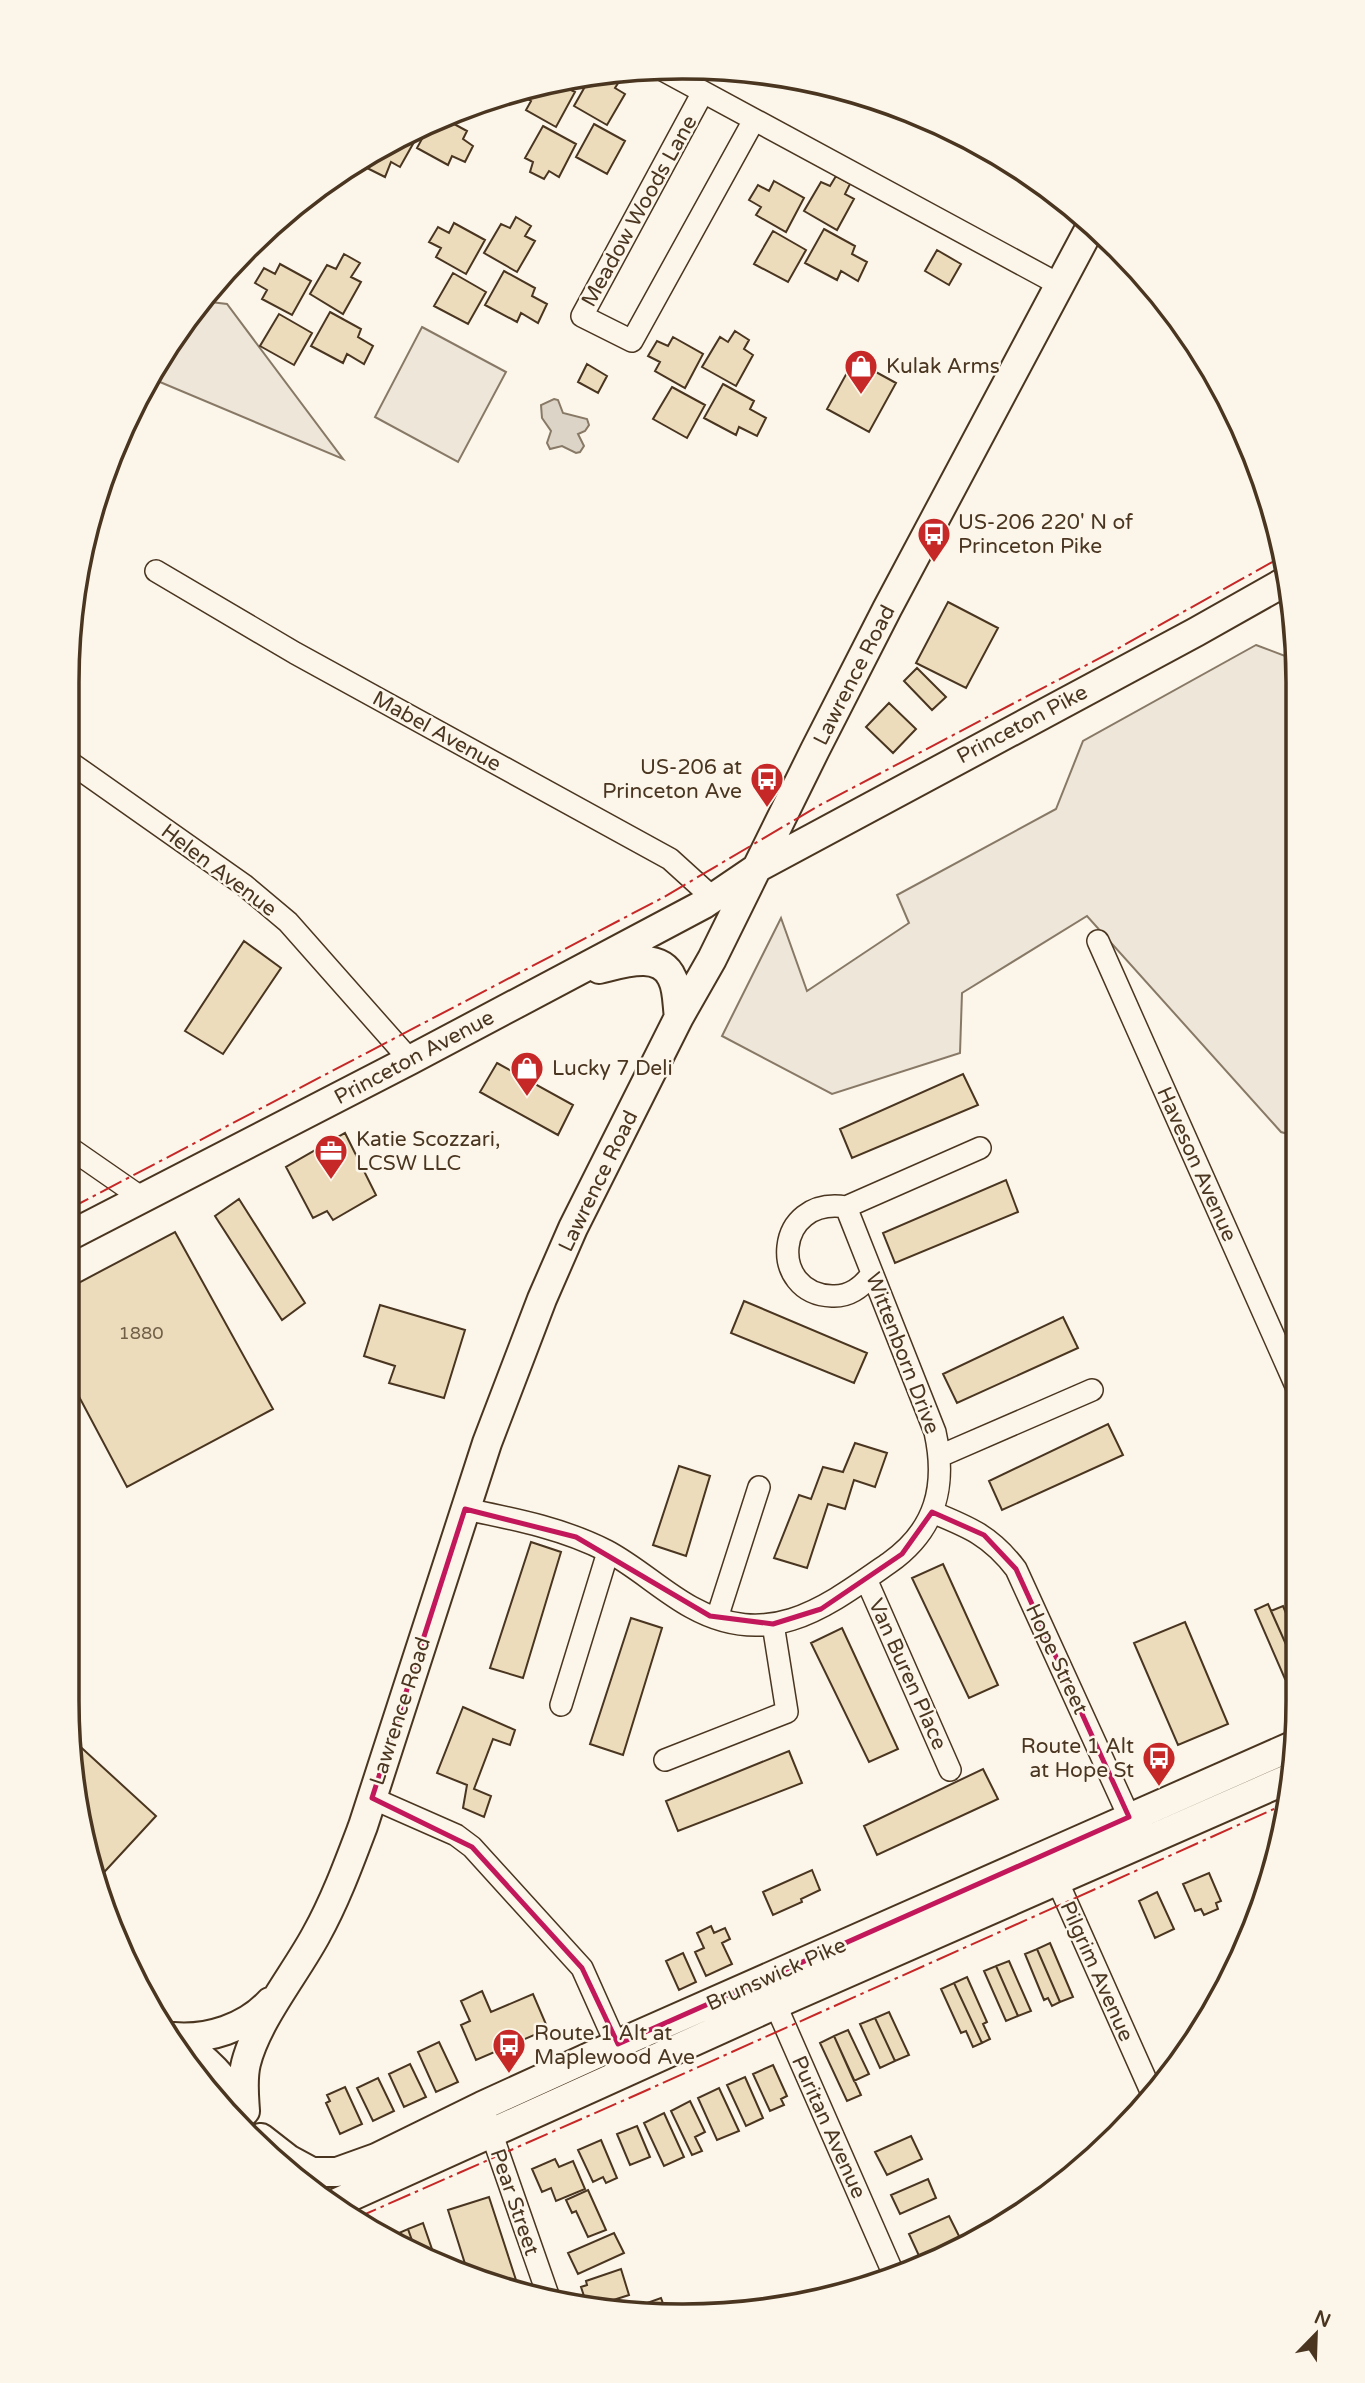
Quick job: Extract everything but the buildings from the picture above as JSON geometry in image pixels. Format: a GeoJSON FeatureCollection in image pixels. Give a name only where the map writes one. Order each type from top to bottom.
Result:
{"type":"FeatureCollection","features":[{"type":"Feature","properties":{"kind":"main road","name":"Lawrence Road"},"geometry":{"type":"LineString","coordinates":[[249,2119],[243,2084],[246,2063],[255,2037],[317,1934],[342,1881],[372,1798],[494,1423],[573,1228],[679,1017],[712,959],[887,609],[1087,234]]}},
{"type":"Feature","properties":{"kind":"main road","name":"Princeton Pike"},"geometry":{"type":"LineString","coordinates":[[757,868],[1278,586]]}},
{"type":"Feature","properties":{"kind":"main road","name":"Princeton Avenue"},"geometry":{"type":"LineString","coordinates":[[79,1231],[410,1060],[713,898],[757,868]]}},
{"type":"Feature","properties":{"kind":"main road"},"geometry":{"type":"LineString","coordinates":[[566,976],[626,963],[652,962],[662,966],[674,980],[679,1017]]}},
{"type":"Feature","properties":{"kind":"main road","name":"Brunswick Pike"},"geometry":{"type":"LineString","coordinates":[[343,2199],[618,2044],[1284,1750]]}},
{"type":"Feature","properties":{"kind":"main road","name":"Brunswick Pike"},"geometry":{"type":"LineString","coordinates":[[295,2163],[312,2172],[337,2172],[628,2071],[1281,1782]]}},
{"type":"Feature","properties":{"kind":"main road","name":"Lawrence Road"},"geometry":{"type":"LineString","coordinates":[[183,2039],[220,2032],[244,2022],[266,2006],[286,1985]]}},
{"type":"Feature","properties":{"kind":"main road"},"geometry":{"type":"LineString","coordinates":[[190,2049],[214,2067],[228,2084],[247,2118]]}},
{"type":"Feature","properties":{"kind":"street","name":"Meadow Woods Lane"},"geometry":{"type":"LineString","coordinates":[[679,79],[1060,285]]}},
{"type":"Feature","properties":{"kind":"street","name":"Meadow Woods Lane"},"geometry":{"type":"LineString","coordinates":[[703,92],[582,316],[632,341],[754,120]]}},
{"type":"Feature","properties":{"kind":"street","name":"Mabel Avenue"},"geometry":{"type":"LineString","coordinates":[[156,571],[295,653],[670,859],[713,898]]}},
{"type":"Feature","properties":{"kind":"street","name":"Helen Avenue"},"geometry":{"type":"LineString","coordinates":[[79,769],[244,884],[288,922],[410,1060]]}},
{"type":"Feature","properties":{"kind":"street","name":"Haveson Avenue"},"geometry":{"type":"LineString","coordinates":[[1098,941],[1286,1364]]}},
{"type":"Feature","properties":{"kind":"street"},"geometry":{"type":"LineString","coordinates":[[872,1274],[853,1292],[839,1297],[809,1291],[791,1271],[787,1257],[788,1241],[794,1226],[804,1215],[818,1207],[846,1207],[980,1148]]}},
{"type":"Feature","properties":{"kind":"street"},"geometry":{"type":"LineString","coordinates":[[79,1154],[142,1198]]}},
{"type":"Feature","properties":{"kind":"street","name":"Wittenborn Drive"},"geometry":{"type":"LineString","coordinates":[[465,1509],[534,1523],[576,1537],[608,1552],[653,1579],[689,1606],[739,1624],[773,1624],[797,1619],[821,1609],[902,1554],[917,1538],[932,1512],[939,1492],[940,1456],[935,1432],[846,1207]]}},
{"type":"Feature","properties":{"kind":"street"},"geometry":{"type":"LineString","coordinates":[[940,1456],[1092,1390]]}},
{"type":"Feature","properties":{"kind":"street"},"geometry":{"type":"LineString","coordinates":[[717,1618],[759,1487]]}},
{"type":"Feature","properties":{"kind":"street","name":"Hope Street"},"geometry":{"type":"LineString","coordinates":[[932,1512],[984,1535],[1002,1551],[1016,1569],[1141,1843]]}},
{"type":"Feature","properties":{"kind":"street"},"geometry":{"type":"LineString","coordinates":[[561,1705],[608,1552]]}},
{"type":"Feature","properties":{"kind":"street","name":"Van Buren Place"},"geometry":{"type":"LineString","coordinates":[[866,1579],[950,1770]]}},
{"type":"Feature","properties":{"kind":"street"},"geometry":{"type":"LineString","coordinates":[[665,1760],[787,1712],[773,1624]]}},
{"type":"Feature","properties":{"kind":"street"},"geometry":{"type":"LineString","coordinates":[[372,1798],[456,1835],[472,1847],[582,1968],[628,2071]]}},
{"type":"Feature","properties":{"kind":"street","name":"Pilgrim Avenue"},"geometry":{"type":"LineString","coordinates":[[1045,1854],[1148,2084]]}},
{"type":"Feature","properties":{"kind":"street","name":"Puritan Avenue"},"geometry":{"type":"LineString","coordinates":[[765,1979],[774,2005],[890,2267]]}},
{"type":"Feature","properties":{"kind":"street","name":"Pear Street"},"geometry":{"type":"LineString","coordinates":[[486,2119],[546,2289]]}},
{"type":"Feature","properties":{"kind":"highlighted area"},"geometry":{"type":"Polygon","coordinates":[[[465,1509],[576,1537],[710,1616],[773,1624],[821,1609],[902,1554],[932,1512],[984,1535],[1016,1569],[1129,1817],[618,2044],[582,1968],[472,1847],[372,1798],[465,1509]]]}},
{"type":"Feature","properties":{"kind":"shaded area"},"geometry":{"type":"Polygon","coordinates":[[[214,302],[227,304],[343,459],[160,382],[214,302]]]}},
{"type":"Feature","properties":{"kind":"shaded area"},"geometry":{"type":"Polygon","coordinates":[[[422,327],[506,372],[458,462],[375,417],[422,327]]]}},
{"type":"Feature","properties":{"kind":"shaded area"},"geometry":{"type":"Polygon","coordinates":[[[558,400],[563,413],[587,419],[589,425],[585,431],[578,434],[584,446],[580,452],[576,453],[562,446],[550,449],[547,443],[551,431],[542,418],[541,405],[558,400]]]}},
{"type":"Feature","properties":{"kind":"shaded area"},"geometry":{"type":"Polygon","coordinates":[[[1256,645],[1285,656],[1286,1133],[1281,1132],[1087,916],[962,993],[960,1053],[832,1094],[722,1036],[781,918],[807,991],[909,923],[897,895],[1056,809],[1083,741],[1256,645]]]}},
{"type":"Feature","properties":{"kind":"power"},"geometry":{"type":"LineString","coordinates":[[79,1204],[664,897],[820,805],[1117,649],[1274,561]]}},
{"type":"Feature","properties":{"kind":"power"},"geometry":{"type":"LineString","coordinates":[[366,2214],[1277,1808]]}},
{"type":"Feature","properties":{"kind":"place","name":"Kulak Arms"},"geometry":{"type":"Point","coordinates":[861,396]}},
{"type":"Feature","properties":{"kind":"place","name":"US-206 220' N of Princeton Pike"},"geometry":{"type":"Point","coordinates":[934,564]}},
{"type":"Feature","properties":{"kind":"place","name":"US-206 at Princeton Ave"},"geometry":{"type":"Point","coordinates":[767,809]}},
{"type":"Feature","properties":{"kind":"place","name":"Lucky 7 Deli"},"geometry":{"type":"Point","coordinates":[527,1098]}},
{"type":"Feature","properties":{"kind":"place","name":"Katie Scozzari, LCSW LLC"},"geometry":{"type":"Point","coordinates":[331,1181]}},
{"type":"Feature","properties":{"kind":"place","name":"Route 1 Alt at Hope St"},"geometry":{"type":"Point","coordinates":[1159,1788]}},
{"type":"Feature","properties":{"kind":"place","name":"Route 1 Alt at Maplewood Ave"},"geometry":{"type":"Point","coordinates":[509,2075]}}]}
